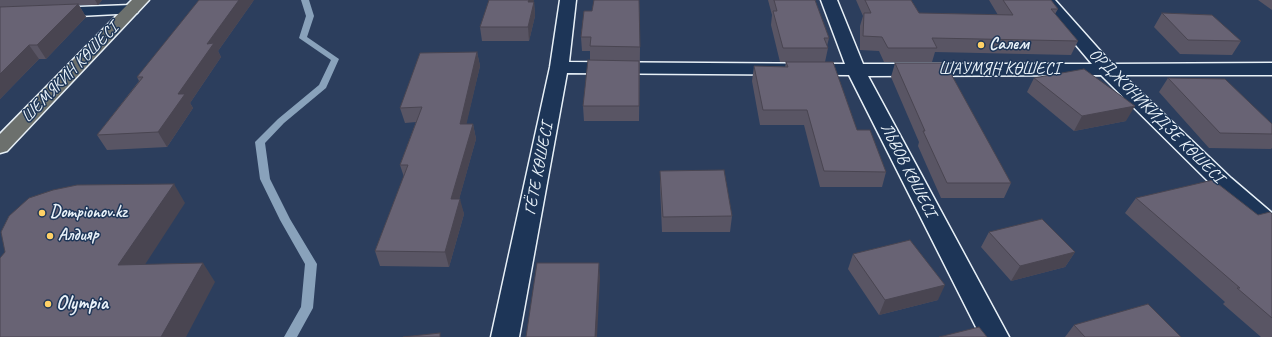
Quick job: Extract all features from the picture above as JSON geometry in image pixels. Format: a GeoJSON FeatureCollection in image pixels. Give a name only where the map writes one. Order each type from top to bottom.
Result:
{"type":"FeatureCollection","features":[{"type":"Feature","properties":{"kind":"main road","name":"ШЕМЯКИН КӨШЕСІ"},"geometry":{"type":"LineString","coordinates":[[0,146],[136,5]]}},
{"type":"Feature","properties":{"kind":"street","name":"ГЁТЕ КӨШЕСІ"},"geometry":{"type":"LineString","coordinates":[[505,337],[559,68],[568,0]]}},
{"type":"Feature","properties":{"kind":"street","name":"ЛЬВОВ КӨШЕСІ"},"geometry":{"type":"LineString","coordinates":[[829,0],[856,70],[995,337]]}},
{"type":"Feature","properties":{"kind":"street","name":"ОРДЖОНИКИДЗЕ КӨШЕСІ"},"geometry":{"type":"LineString","coordinates":[[1046,0],[1107,70],[1223,183],[1272,226]]}},
{"type":"Feature","properties":{"kind":"street"},"geometry":{"type":"LineString","coordinates":[[0,15],[136,5]]}},
{"type":"Feature","properties":{"kind":"street","name":"ШАУМЯН КӨШЕСІ"},"geometry":{"type":"LineString","coordinates":[[559,68],[856,70],[1272,69]]}},
{"type":"Feature","properties":{"kind":"building"},"geometry":{"type":"Polygon","coordinates":[[[199,0],[239,0],[207,44],[214,43],[178,94],[185,94],[158,132],[97,135],[143,77],[137,77],[199,0]]]}},
{"type":"Feature","properties":{"kind":"building"},"geometry":{"type":"Polygon","coordinates":[[[489,0],[529,0],[528,2],[534,2],[528,27],[480,27],[489,0]]]}},
{"type":"Feature","properties":{"kind":"building"},"geometry":{"type":"Polygon","coordinates":[[[594,0],[639,0],[640,47],[590,46],[591,37],[581,37],[584,11],[592,11],[594,0]]]}},
{"type":"Feature","properties":{"kind":"building"},"geometry":{"type":"Polygon","coordinates":[[[774,0],[815,0],[829,38],[824,38],[828,48],[783,48],[773,11],[777,11],[774,0]]]}},
{"type":"Feature","properties":{"kind":"building"},"geometry":{"type":"Polygon","coordinates":[[[865,0],[911,0],[919,13],[1013,15],[1003,0],[1051,0],[1058,9],[1051,9],[1078,41],[932,38],[937,48],[888,48],[882,37],[863,36],[864,13],[871,13],[865,0]]]}},
{"type":"Feature","properties":{"kind":"building"},"geometry":{"type":"Polygon","coordinates":[[[78,4],[37,45],[29,45],[0,74],[0,7],[78,4]]]}},
{"type":"Feature","properties":{"kind":"building"},"geometry":{"type":"Polygon","coordinates":[[[1162,13],[1212,15],[1241,41],[1188,40],[1162,13]]]}},
{"type":"Feature","properties":{"kind":"building"},"geometry":{"type":"Polygon","coordinates":[[[477,52],[460,124],[473,124],[451,199],[460,199],[445,252],[375,251],[408,165],[400,165],[422,107],[400,108],[420,53],[477,52]]]}},
{"type":"Feature","properties":{"kind":"building"},"geometry":{"type":"Polygon","coordinates":[[[588,60],[639,61],[639,106],[583,106],[588,60]]]}},
{"type":"Feature","properties":{"kind":"building"},"geometry":{"type":"Polygon","coordinates":[[[786,62],[833,62],[857,130],[870,130],[886,172],[824,171],[807,110],[763,110],[754,66],[788,67],[786,62]]]}},
{"type":"Feature","properties":{"kind":"building"},"geometry":{"type":"Polygon","coordinates":[[[895,63],[945,63],[1011,183],[947,183],[923,131],[925,131],[895,63]]]}},
{"type":"Feature","properties":{"kind":"building"},"geometry":{"type":"Polygon","coordinates":[[[1084,69],[1135,106],[1082,116],[1034,78],[1084,69]]]}},
{"type":"Feature","properties":{"kind":"building"},"geometry":{"type":"Polygon","coordinates":[[[1168,78],[1225,79],[1272,124],[1272,134],[1220,133],[1168,78]]]}},
{"type":"Feature","properties":{"kind":"building"},"geometry":{"type":"Polygon","coordinates":[[[724,170],[732,216],[663,217],[660,171],[724,170]]]}},
{"type":"Feature","properties":{"kind":"building"},"geometry":{"type":"Polygon","coordinates":[[[1213,180],[1258,215],[1270,212],[1272,214],[1272,318],[1237,288],[1240,288],[1136,198],[1213,180]]]}},
{"type":"Feature","properties":{"kind":"building"},"geometry":{"type":"Polygon","coordinates":[[[174,184],[118,265],[203,263],[161,337],[0,337],[0,258],[5,252],[1,232],[9,216],[29,198],[53,190],[77,185],[174,184]]]}},
{"type":"Feature","properties":{"kind":"building"},"geometry":{"type":"Polygon","coordinates":[[[1042,219],[1075,252],[1020,266],[989,232],[1042,219]]]}},
{"type":"Feature","properties":{"kind":"building"},"geometry":{"type":"Polygon","coordinates":[[[910,240],[945,285],[885,300],[853,254],[910,240]]]}},
{"type":"Feature","properties":{"kind":"building"},"geometry":{"type":"Polygon","coordinates":[[[537,263],[599,263],[595,337],[526,337],[537,263]]]}},
{"type":"Feature","properties":{"kind":"building"},"geometry":{"type":"Polygon","coordinates":[[[1148,304],[1181,337],[1085,337],[1074,325],[1148,304]]]}},
{"type":"Feature","properties":{"kind":"building"},"geometry":{"type":"Polygon","coordinates":[[[979,327],[987,337],[939,337],[979,327]]]}},
{"type":"Feature","properties":{"kind":"building"},"geometry":{"type":"Polygon","coordinates":[[[440,333],[440,337],[403,337],[440,333]]]}},
{"type":"Feature","properties":{"kind":"waterway"},"geometry":{"type":"LineString","coordinates":[[290,337],[307,308],[311,264],[285,220],[265,179],[260,142],[281,121],[323,86],[335,59],[303,38],[310,16],[305,0]]}},
{"type":"Feature","properties":{"kind":"place","name":"Салем"},"geometry":{"type":"Point","coordinates":[981,45]}},
{"type":"Feature","properties":{"kind":"place","name":"Dompionov.kz"},"geometry":{"type":"Point","coordinates":[42,213]}},
{"type":"Feature","properties":{"kind":"place","name":"Алдияр"},"geometry":{"type":"Point","coordinates":[50,236]}},
{"type":"Feature","properties":{"kind":"place","name":"Olympia"},"geometry":{"type":"Point","coordinates":[48,304]}}]}
